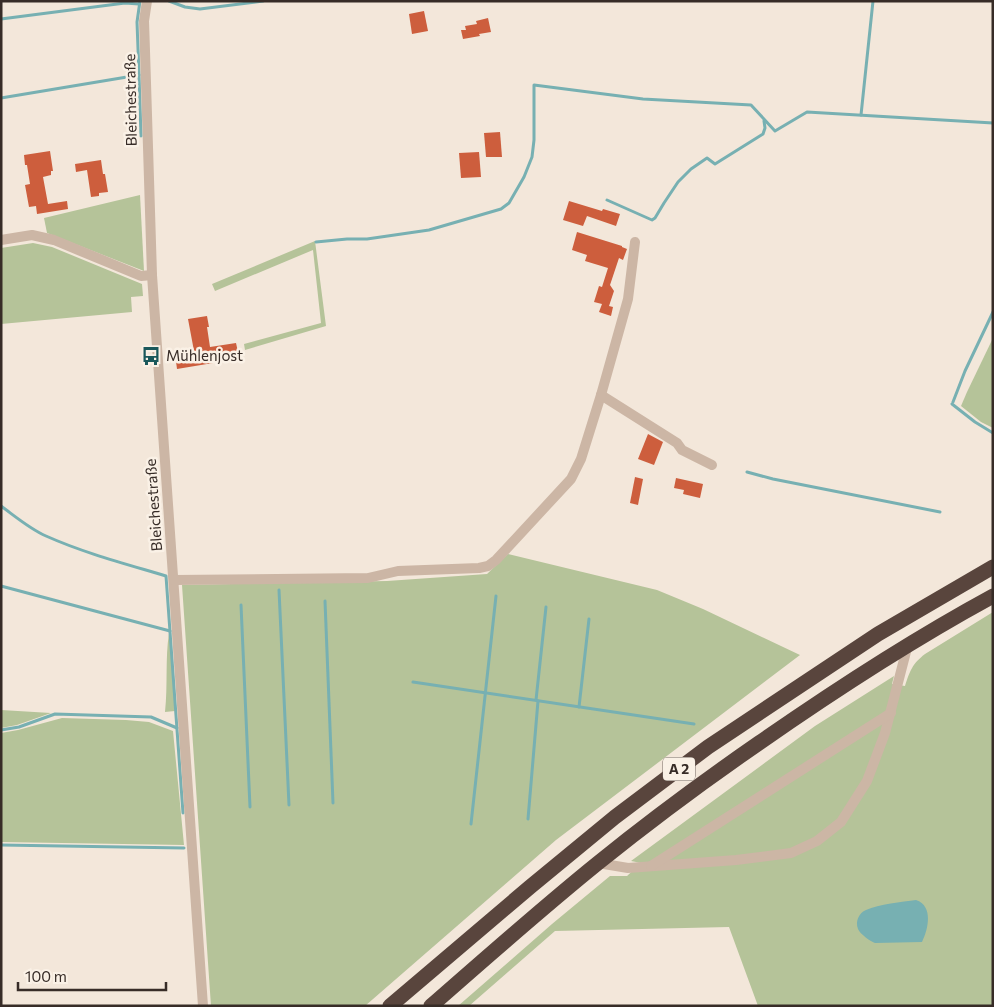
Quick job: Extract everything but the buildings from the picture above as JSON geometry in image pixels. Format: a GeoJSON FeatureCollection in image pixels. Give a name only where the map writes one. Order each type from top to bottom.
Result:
{"type":"FeatureCollection","features":[{"type":"Feature","properties":{"kind":"highway","name":"A 2"},"geometry":{"type":"LineString","coordinates":[[390,1006],[615,817],[708,746],[878,634],[993,567]]}},
{"type":"Feature","properties":{"kind":"highway","name":"A 2"},"geometry":{"type":"LineString","coordinates":[[431,1006],[598,863],[728,764],[817,702],[908,644],[993,596]]}},
{"type":"Feature","properties":{"kind":"street","name":"Bleichestraße"},"geometry":{"type":"LineString","coordinates":[[148,1],[144,21],[152,275],[203,1006]]}},
{"type":"Feature","properties":{"kind":"street"},"geometry":{"type":"LineString","coordinates":[[1,240],[32,235],[54,240],[141,276],[152,275]]}},
{"type":"Feature","properties":{"kind":"street"},"geometry":{"type":"LineString","coordinates":[[174,580],[368,578],[398,572],[488,566],[496,560],[571,479],[581,459],[628,299],[634,242]]}},
{"type":"Feature","properties":{"kind":"street"},"geometry":{"type":"LineString","coordinates":[[601,395],[677,443],[682,450],[712,465]]}},
{"type":"Feature","properties":{"kind":"street"},"geometry":{"type":"LineString","coordinates":[[598,863],[628,868],[736,860],[791,853],[817,841],[841,822],[867,781],[885,733],[908,644]]}},
{"type":"Feature","properties":{"kind":"street"},"geometry":{"type":"LineString","coordinates":[[650,867],[890,713]]}},
{"type":"Feature","properties":{"kind":"green space"},"geometry":{"type":"Polygon","coordinates":[[[140,195],[144,271],[47,233],[44,218],[140,195]]]}},
{"type":"Feature","properties":{"kind":"green space"},"geometry":{"type":"Polygon","coordinates":[[[315,241],[326,326],[245,350],[244,344],[321,323],[313,250],[215,291],[212,284],[315,241]]]}},
{"type":"Feature","properties":{"kind":"green space"},"geometry":{"type":"Polygon","coordinates":[[[33,243],[52,247],[142,284],[143,296],[131,297],[132,312],[1,324],[1,248],[33,243]]]}},
{"type":"Feature","properties":{"kind":"green space"},"geometry":{"type":"Polygon","coordinates":[[[993,338],[993,428],[981,422],[961,406],[993,338]]]}},
{"type":"Feature","properties":{"kind":"green space"},"geometry":{"type":"Polygon","coordinates":[[[508,554],[657,590],[703,609],[800,655],[556,840],[365,1006],[211,1006],[182,585],[387,581],[487,574],[508,554]]]}},
{"type":"Feature","properties":{"kind":"green space"},"geometry":{"type":"Polygon","coordinates":[[[993,612],[993,1006],[758,1006],[729,927],[555,931],[469,1006],[458,1006],[610,876],[627,876],[641,863],[631,861],[815,726],[894,676],[892,684],[905,686],[912,668],[925,654],[993,612]]]}},
{"type":"Feature","properties":{"kind":"green space"},"geometry":{"type":"Polygon","coordinates":[[[170,633],[175,711],[165,712],[167,653],[170,633]]]}},
{"type":"Feature","properties":{"kind":"green space"},"geometry":{"type":"Polygon","coordinates":[[[1,710],[51,713],[17,725],[1,728],[1,710]]]}},
{"type":"Feature","properties":{"kind":"green space"},"geometry":{"type":"Polygon","coordinates":[[[62,718],[149,722],[173,731],[184,845],[1,842],[1,733],[62,718]]]}},
{"type":"Feature","properties":{"kind":"water"},"geometry":{"type":"Polygon","coordinates":[[[916,900],[925,907],[928,919],[922,942],[875,943],[866,938],[858,929],[858,918],[866,910],[916,900]]]}},
{"type":"Feature","properties":{"kind":"waterway"},"geometry":{"type":"LineString","coordinates":[[139,75],[137,22],[140,1]]}},
{"type":"Feature","properties":{"kind":"waterway"},"geometry":{"type":"LineString","coordinates":[[169,1],[185,7],[200,9],[263,1]]}},
{"type":"Feature","properties":{"kind":"waterway"},"geometry":{"type":"LineString","coordinates":[[861,115],[873,1]]}},
{"type":"Feature","properties":{"kind":"waterway"},"geometry":{"type":"LineString","coordinates":[[1,19],[125,3],[139,4]]}},
{"type":"Feature","properties":{"kind":"waterway"},"geometry":{"type":"LineString","coordinates":[[1,98],[139,75],[141,136]]}},
{"type":"Feature","properties":{"kind":"waterway"},"geometry":{"type":"LineString","coordinates":[[316,242],[367,239],[429,230],[501,209],[509,203],[524,177],[532,157],[534,140],[534,85],[643,99],[751,105],[775,131],[807,112],[993,123]]}},
{"type":"Feature","properties":{"kind":"waterway"},"geometry":{"type":"LineString","coordinates":[[607,200],[652,220],[678,182],[691,169],[707,158],[715,164],[763,134],[765,128],[764,121]]}},
{"type":"Feature","properties":{"kind":"waterway"},"geometry":{"type":"LineString","coordinates":[[953,402],[965,371],[993,312]]}},
{"type":"Feature","properties":{"kind":"waterway"},"geometry":{"type":"LineString","coordinates":[[952,404],[993,433]]}},
{"type":"Feature","properties":{"kind":"waterway"},"geometry":{"type":"LineString","coordinates":[[747,472],[773,479],[940,512]]}},
{"type":"Feature","properties":{"kind":"waterway"},"geometry":{"type":"LineString","coordinates":[[1,506],[40,533],[60,542],[166,576],[183,813]]}},
{"type":"Feature","properties":{"kind":"waterway"},"geometry":{"type":"LineString","coordinates":[[1,586],[170,631]]}},
{"type":"Feature","properties":{"kind":"waterway"},"geometry":{"type":"LineString","coordinates":[[279,590],[289,805]]}},
{"type":"Feature","properties":{"kind":"waterway"},"geometry":{"type":"LineString","coordinates":[[471,824],[496,596]]}},
{"type":"Feature","properties":{"kind":"waterway"},"geometry":{"type":"LineString","coordinates":[[325,601],[333,803]]}},
{"type":"Feature","properties":{"kind":"waterway"},"geometry":{"type":"LineString","coordinates":[[241,605],[250,807]]}},
{"type":"Feature","properties":{"kind":"waterway"},"geometry":{"type":"LineString","coordinates":[[536,700],[546,607]]}},
{"type":"Feature","properties":{"kind":"waterway"},"geometry":{"type":"LineString","coordinates":[[579,707],[589,619]]}},
{"type":"Feature","properties":{"kind":"waterway"},"geometry":{"type":"LineString","coordinates":[[413,682],[694,724]]}},
{"type":"Feature","properties":{"kind":"waterway"},"geometry":{"type":"LineString","coordinates":[[528,819],[538,701]]}},
{"type":"Feature","properties":{"kind":"waterway"},"geometry":{"type":"LineString","coordinates":[[1,730],[19,727],[55,714],[151,717],[177,728]]}},
{"type":"Feature","properties":{"kind":"waterway"},"geometry":{"type":"LineString","coordinates":[[1,845],[184,848]]}},
{"type":"Feature","properties":{"kind":"place","name":"Mühlenjost"},"geometry":{"type":"Point","coordinates":[151,356]}}]}
